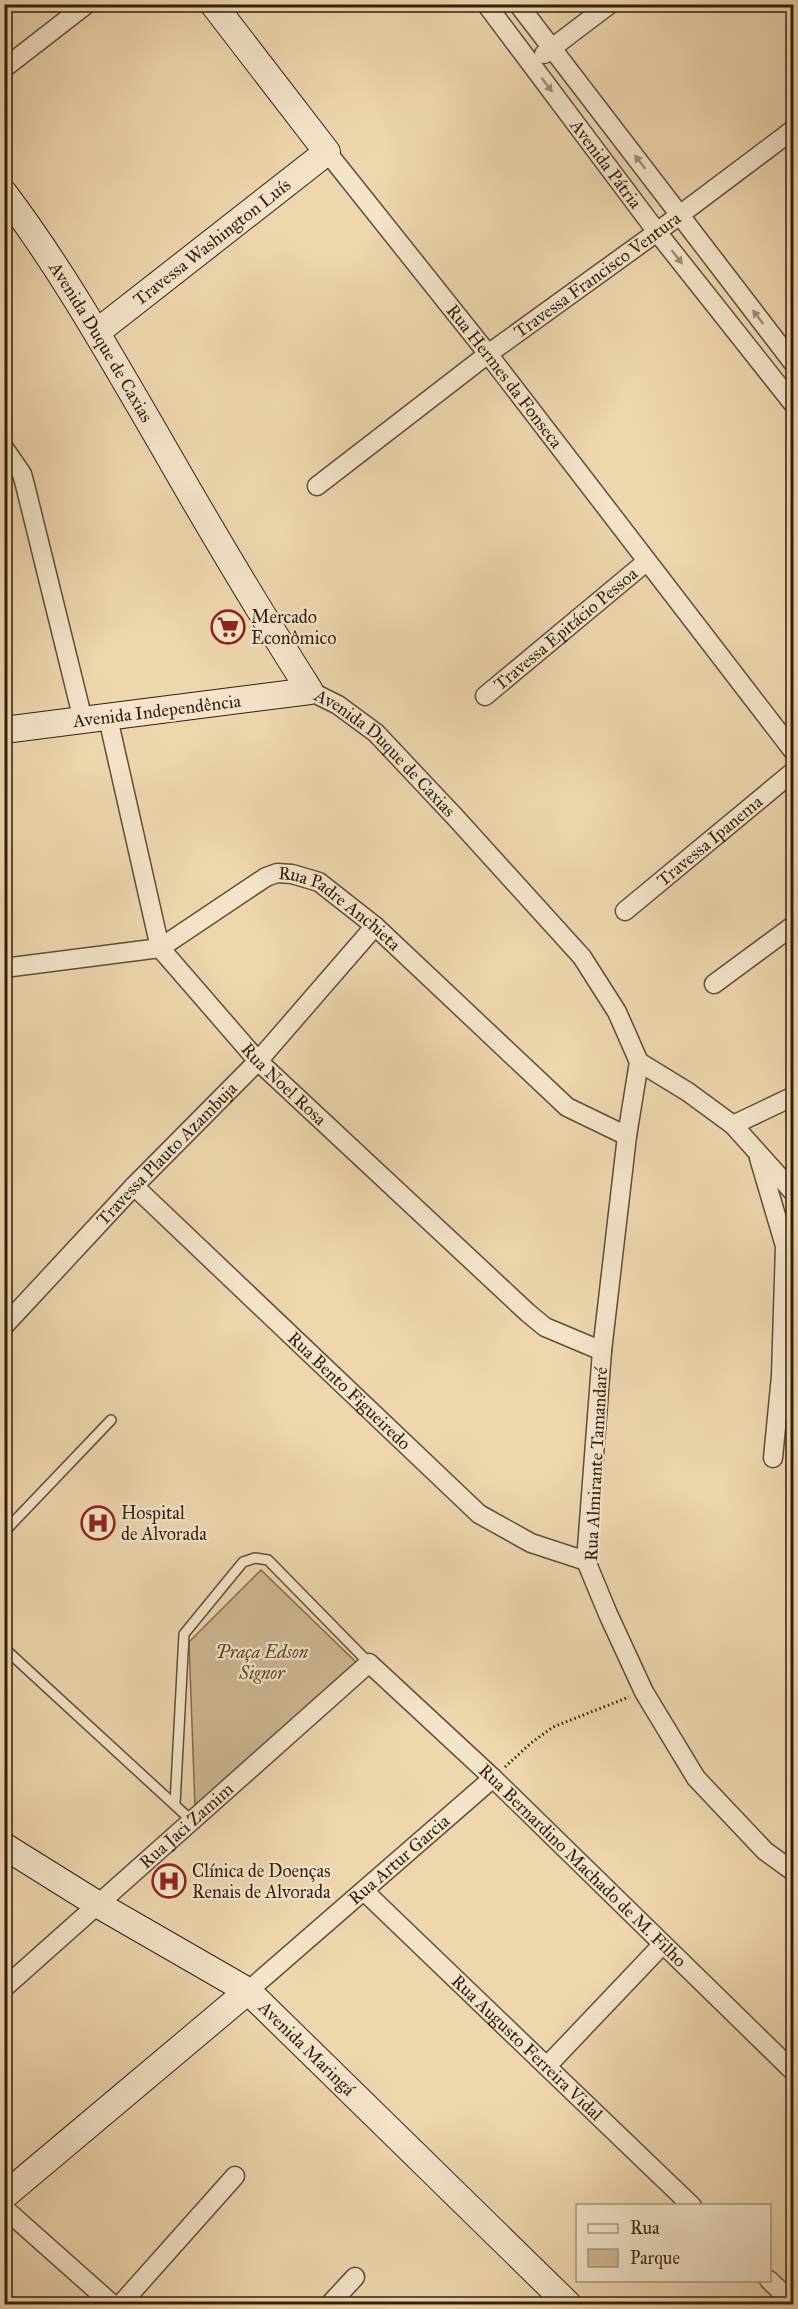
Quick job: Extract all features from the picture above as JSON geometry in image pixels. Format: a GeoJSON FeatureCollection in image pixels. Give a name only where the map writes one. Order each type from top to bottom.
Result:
{"type":"FeatureCollection","features":[{"type":"Feature","properties":{"kind":"street"},"geometry":{"type":"LineString","coordinates":[[7,66],[87,4]]}},
{"type":"Feature","properties":{"kind":"street","name":"Rua Hermes da Fonseca"},"geometry":{"type":"LineString","coordinates":[[213,4],[488,354],[794,752]]}},
{"type":"Feature","properties":{"kind":"street","name":"Avenida Pátria"},"geometry":{"type":"LineString","coordinates":[[486,4],[657,232],[794,405]]}},
{"type":"Feature","properties":{"kind":"street","name":"Avenida Pátria"},"geometry":{"type":"LineString","coordinates":[[518,4],[794,364]]}},
{"type":"Feature","properties":{"kind":"street"},"geometry":{"type":"LineString","coordinates":[[531,63],[553,49],[610,4]]}},
{"type":"Feature","properties":{"kind":"street","name":"Travessa Francisco Ventura"},"geometry":{"type":"LineString","coordinates":[[317,486],[488,354],[657,232],[794,129]]}},
{"type":"Feature","properties":{"kind":"street"},"geometry":{"type":"LineString","coordinates":[[603,159],[625,142]]}},
{"type":"Feature","properties":{"kind":"street","name":"Travessa Washington Luís"},"geometry":{"type":"LineString","coordinates":[[97,332],[327,152]]}},
{"type":"Feature","properties":{"kind":"street","name":"Avenida Duque de Caxias"},"geometry":{"type":"LineString","coordinates":[[4,193],[30,227],[97,332],[234,569],[310,691],[338,705],[376,733],[582,957],[617,1012],[639,1062]]}},
{"type":"Feature","properties":{"kind":"street"},"geometry":{"type":"LineString","coordinates":[[720,311],[742,296]]}},
{"type":"Feature","properties":{"kind":"street"},"geometry":{"type":"LineString","coordinates":[[4,448],[22,474],[26,485],[83,720]]}},
{"type":"Feature","properties":{"kind":"street","name":"Travessa Epitácio Pessoa"},"geometry":{"type":"LineString","coordinates":[[485,696],[646,562]]}},
{"type":"Feature","properties":{"kind":"street","name":"Avenida Independência"},"geometry":{"type":"LineString","coordinates":[[4,730],[310,691]]}},
{"type":"Feature","properties":{"kind":"street","name":"Rua Noel Rosa"},"geometry":{"type":"LineString","coordinates":[[108,718],[160,948],[258,1061],[528,1313],[545,1327],[602,1352]]}},
{"type":"Feature","properties":{"kind":"street","name":"Travessa Ipanema"},"geometry":{"type":"LineString","coordinates":[[625,911],[794,771]]}},
{"type":"Feature","properties":{"kind":"street","name":"Rua Padre Anchieta"},"geometry":{"type":"LineString","coordinates":[[4,968],[160,948],[266,878],[277,873],[292,873],[319,882],[375,927],[567,1107],[627,1136]]}},
{"type":"Feature","properties":{"kind":"street"},"geometry":{"type":"LineString","coordinates":[[714,984],[794,925]]}},
{"type":"Feature","properties":{"kind":"street","name":"Travessa Plauto Azambuja"},"geometry":{"type":"LineString","coordinates":[[4,1326],[134,1186],[258,1061],[375,927]]}},
{"type":"Feature","properties":{"kind":"street"},"geometry":{"type":"LineString","coordinates":[[639,1062],[688,1092],[733,1125],[794,1193]]}},
{"type":"Feature","properties":{"kind":"street","name":"Rua Almirante Tamandaré"},"geometry":{"type":"LineString","coordinates":[[639,1062],[627,1136],[602,1352],[586,1561],[644,1692],[696,1778],[765,1851],[794,1872]]}},
{"type":"Feature","properties":{"kind":"street"},"geometry":{"type":"LineString","coordinates":[[733,1125],[794,1096]]}},
{"type":"Feature","properties":{"kind":"street"},"geometry":{"type":"LineString","coordinates":[[757,1152],[785,1246],[787,1371],[773,1458]]}},
{"type":"Feature","properties":{"kind":"street","name":"Rua Bento Figueiredo"},"geometry":{"type":"LineString","coordinates":[[134,1186],[479,1514],[531,1543],[586,1561]]}},
{"type":"Feature","properties":{"kind":"street","name":"Rua Bernardino Machado de M. Filho"},"geometry":{"type":"LineString","coordinates":[[369,1663],[493,1778],[794,2072]]}},
{"type":"Feature","properties":{"kind":"street","name":"Rua Jaci Zamim"},"geometry":{"type":"LineString","coordinates":[[4,1988],[369,1663]]}},
{"type":"Feature","properties":{"kind":"street","name":"Rua Artur Garcia"},"geometry":{"type":"LineString","coordinates":[[4,2196],[248,1991],[493,1778]]}},
{"type":"Feature","properties":{"kind":"street","name":"Avenida Maringá"},"geometry":{"type":"LineString","coordinates":[[4,1846],[97,1904],[248,1991],[559,2301]]}},
{"type":"Feature","properties":{"kind":"street","name":"Rua Augusto Ferreira Vidal"},"geometry":{"type":"LineString","coordinates":[[364,1890],[691,2204]]}},
{"type":"Feature","properties":{"kind":"street"},"geometry":{"type":"LineString","coordinates":[[547,2066],[663,1944]]}},
{"type":"Feature","properties":{"kind":"street"},"geometry":{"type":"LineString","coordinates":[[121,2304],[235,2175]]}},
{"type":"Feature","properties":{"kind":"street"},"geometry":{"type":"LineString","coordinates":[[4,2208],[112,2304]]}},
{"type":"Feature","properties":{"kind":"street"},"geometry":{"type":"LineString","coordinates":[[330,2304],[356,2277]]}},
{"type":"Feature","properties":{"kind":"street"},"geometry":{"type":"LineString","coordinates":[[771,2282],[794,2304]]}},
{"type":"Feature","properties":{"kind":"lane"},"geometry":{"type":"LineString","coordinates":[[4,1532],[111,1420]]}},
{"type":"Feature","properties":{"kind":"lane"},"geometry":{"type":"LineString","coordinates":[[175,1804],[184,1634],[243,1562],[255,1558],[268,1560],[369,1663]]}},
{"type":"Feature","properties":{"kind":"lane"},"geometry":{"type":"LineString","coordinates":[[4,1648],[191,1820]]}},
{"type":"Feature","properties":{"kind":"path"},"geometry":{"type":"LineString","coordinates":[[493,1778],[531,1743],[553,1727],[644,1692]]}},
{"type":"Feature","properties":{"kind":"green space","name":"Praça Edson Signor"},"geometry":{"type":"Polygon","coordinates":[[[261,1570],[358,1664],[195,1807],[189,1642],[261,1570]]]}},
{"type":"Feature","properties":{"kind":"place","name":"Mercado Econômico"},"geometry":{"type":"Point","coordinates":[228,627]}},
{"type":"Feature","properties":{"kind":"place","name":"Hospital de Alvorada"},"geometry":{"type":"Point","coordinates":[98,1523]}},
{"type":"Feature","properties":{"kind":"place","name":"Clínica de Doenças Renais de Alvorada"},"geometry":{"type":"Point","coordinates":[169,1881]}}]}
